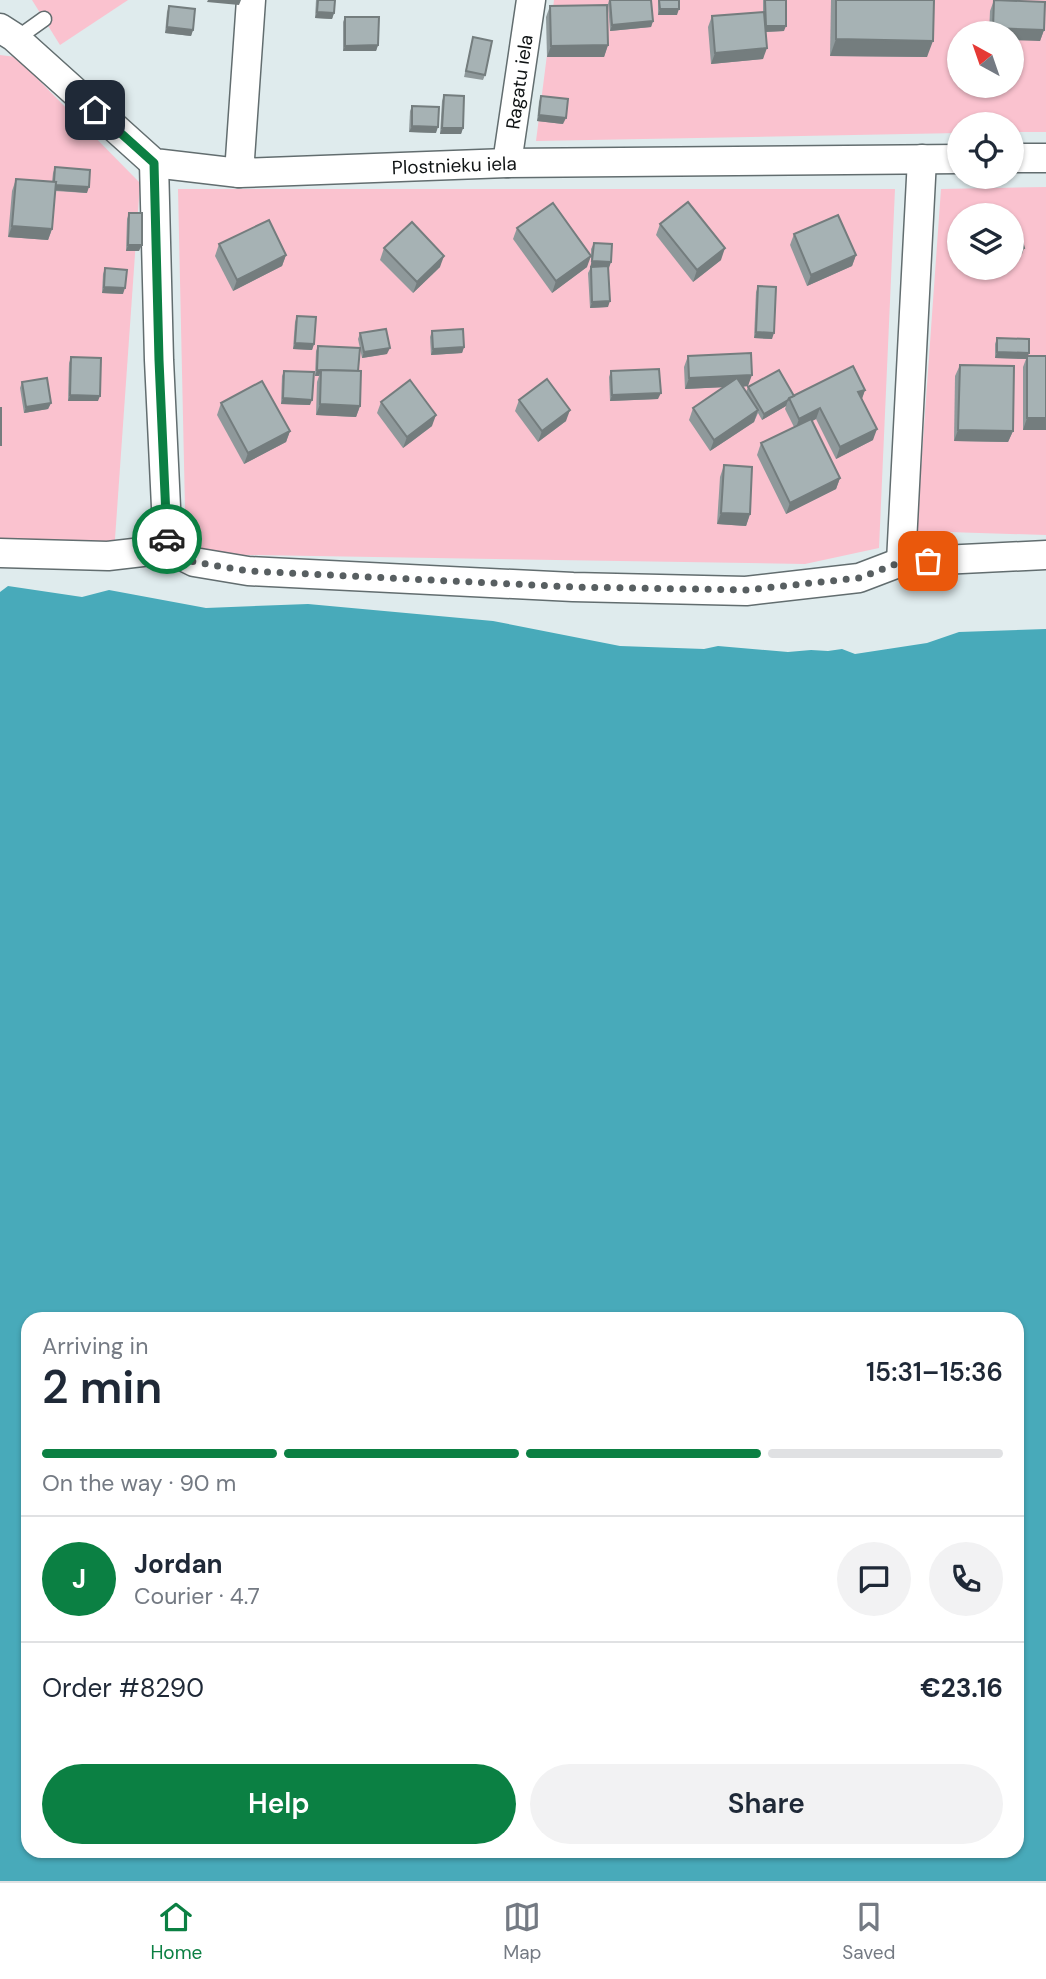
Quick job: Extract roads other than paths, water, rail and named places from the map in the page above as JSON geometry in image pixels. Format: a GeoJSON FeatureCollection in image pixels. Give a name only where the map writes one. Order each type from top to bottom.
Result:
{"type":"FeatureCollection","features":[{"type":"Feature","properties":{"kind":"street"},"geometry":{"type":"LineString","coordinates":[[239,173],[251,0]]}},
{"type":"Feature","properties":{"kind":"street","name":"Ragatu iela"},"geometry":{"type":"LineString","coordinates":[[507,163],[531,0]]}},
{"type":"Feature","properties":{"kind":"street"},"geometry":{"type":"LineString","coordinates":[[8,33],[154,163],[159,360],[168,549]]}},
{"type":"Feature","properties":{"kind":"street"},"geometry":{"type":"LineString","coordinates":[[1024,158],[1046,158]]}},
{"type":"Feature","properties":{"kind":"street"},"geometry":{"type":"LineString","coordinates":[[901,562],[922,159]]}},
{"type":"Feature","properties":{"kind":"street","name":"Plostnieku iela"},"geometry":{"type":"LineString","coordinates":[[154,163],[239,173],[507,163],[947,159]]}},
{"type":"Feature","properties":{"kind":"street"},"geometry":{"type":"LineString","coordinates":[[0,553],[108,556],[168,549],[194,562],[248,571],[600,588],[746,590],[859,578],[901,562],[1046,555]]}},
{"type":"Feature","properties":{"kind":"lane"},"geometry":{"type":"LineString","coordinates":[[8,33],[44,19]]}},
{"type":"Feature","properties":{"kind":"water"},"geometry":{"type":"Polygon","coordinates":[[[8,586],[82,597],[109,590],[206,608],[308,604],[493,621],[620,646],[704,649],[718,646],[788,652],[842,649],[855,654],[927,643],[959,632],[1046,629],[1046,1881],[0,1881],[0,592],[8,586]]]}}]}
